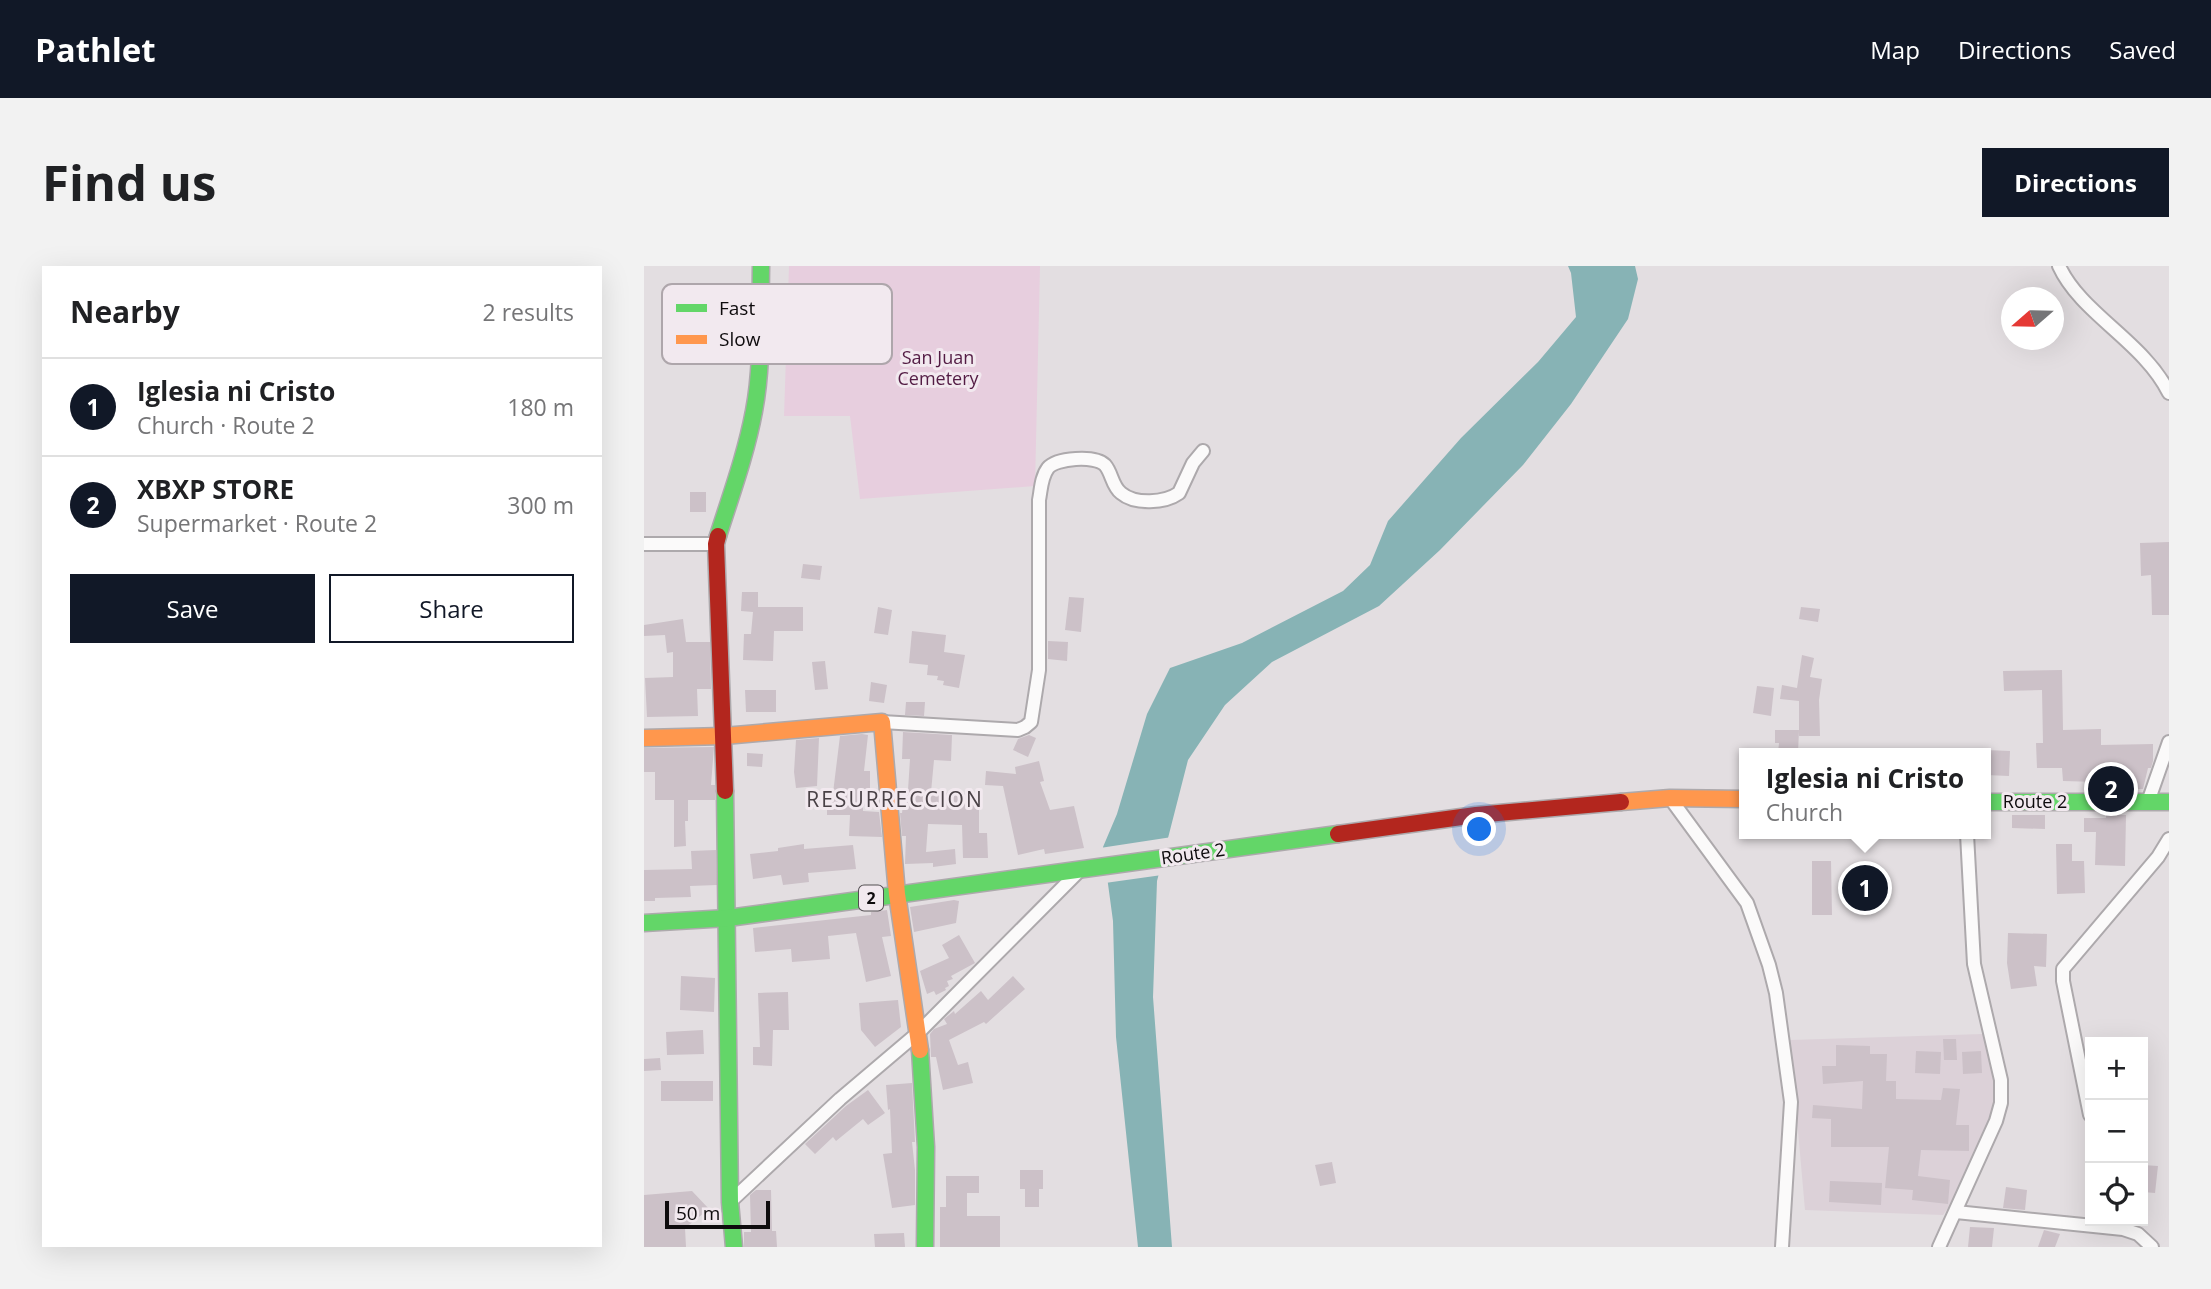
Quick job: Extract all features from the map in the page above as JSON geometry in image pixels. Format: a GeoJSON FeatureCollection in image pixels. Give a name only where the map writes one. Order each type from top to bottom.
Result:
{"type":"FeatureCollection","features":[{"type":"Feature","properties":{"kind":"main road"},"geometry":{"type":"LineString","coordinates":[[760,284],[761,266]]}},
{"type":"Feature","properties":{"kind":"main road"},"geometry":{"type":"LineString","coordinates":[[734,1247],[730,1202],[724,736],[716,544],[754,410],[758,364]]}},
{"type":"Feature","properties":{"kind":"main road"},"geometry":{"type":"LineString","coordinates":[[644,738],[724,736],[882,722],[897,894],[919,1032],[926,1147],[925,1247]]}},
{"type":"Feature","properties":{"kind":"main road","name":"Route 2"},"geometry":{"type":"LineString","coordinates":[[644,923],[728,918],[1476,815],[1670,798],[1739,799]]}},
{"type":"Feature","properties":{"kind":"main road","name":"Route 2"},"geometry":{"type":"LineString","coordinates":[[1991,802],[2169,803]]}},
{"type":"Feature","properties":{"kind":"street"},"geometry":{"type":"LineString","coordinates":[[2059,266],[2074,290],[2149,362],[2169,393]]}},
{"type":"Feature","properties":{"kind":"street"},"geometry":{"type":"LineString","coordinates":[[882,722],[1018,730],[1029,725],[1039,670],[1039,500],[1045,473],[1050,465],[1091,459],[1104,463],[1121,494],[1132,499],[1149,501],[1168,499],[1179,494],[1193,463],[1203,451]]}},
{"type":"Feature","properties":{"kind":"street"},"geometry":{"type":"LineString","coordinates":[[644,544],[716,544]]}},
{"type":"Feature","properties":{"kind":"street"},"geometry":{"type":"LineString","coordinates":[[2148,802],[2169,742]]}},
{"type":"Feature","properties":{"kind":"street"},"geometry":{"type":"LineString","coordinates":[[1670,798],[1746,904],[1769,965],[1776,993],[1791,1102],[1782,1247]]}},
{"type":"Feature","properties":{"kind":"street"},"geometry":{"type":"LineString","coordinates":[[1939,1247],[1996,1121],[2002,1093],[1974,964],[1966,839]]}},
{"type":"Feature","properties":{"kind":"street"},"geometry":{"type":"LineString","coordinates":[[2087,1100],[2063,982],[2063,970],[2167,845],[2169,839]]}},
{"type":"Feature","properties":{"kind":"street"},"geometry":{"type":"LineString","coordinates":[[730,1202],[840,1099],[919,1032],[1081,870]]}},
{"type":"Feature","properties":{"kind":"street"},"geometry":{"type":"LineString","coordinates":[[1955,1212],[2123,1229],[2138,1234]]}},
{"type":"Feature","properties":{"kind":"street"},"geometry":{"type":"LineString","coordinates":[[2134,1226],[2138,1234],[2152,1247]]}},
{"type":"Feature","properties":{"kind":"shaded area"},"geometry":{"type":"Polygon","coordinates":[[[1983,1034],[1998,1096],[1959,1192],[1943,1215],[1805,1210],[1790,1040],[1983,1034]]]}},
{"type":"Feature","properties":{"kind":"green space","name":"San Juan Cemetery"},"geometry":{"type":"Polygon","coordinates":[[[789,266],[1040,266],[1035,486],[860,499],[850,416],[784,416],[786,364],[892,364],[892,284],[788,284],[789,266]]]}},
{"type":"Feature","properties":{"kind":"water"},"geometry":{"type":"Polygon","coordinates":[[[1568,266],[1635,266],[1638,279],[1628,319],[1571,404],[1523,465],[1440,550],[1379,606],[1272,662],[1225,705],[1188,760],[1157,881],[1153,997],[1172,1247],[1138,1247],[1116,1037],[1113,921],[1103,847],[1117,814],[1147,714],[1170,668],[1242,643],[1343,591],[1370,565],[1388,521],[1461,438],[1538,362],[1576,317],[1568,266]]]}},
{"type":"Feature","properties":{"kind":"pier"},"geometry":{"type":"Polygon","coordinates":[[[1172,837],[1162,875],[1105,883],[1100,848],[1172,837]]]}},
{"type":"Feature","properties":{"kind":"building"},"geometry":{"type":"Polygon","coordinates":[[[690,492],[706,492],[706,512],[690,512],[690,492]]]}},
{"type":"Feature","properties":{"kind":"building"},"geometry":{"type":"Polygon","coordinates":[[[2169,542],[2169,615],[2152,615],[2151,575],[2141,576],[2140,543],[2169,542]]]}},
{"type":"Feature","properties":{"kind":"building"},"geometry":{"type":"Polygon","coordinates":[[[803,564],[822,566],[820,580],[801,578],[803,564]]]}},
{"type":"Feature","properties":{"kind":"building"},"geometry":{"type":"Polygon","coordinates":[[[742,592],[758,592],[758,607],[803,607],[803,631],[774,631],[773,661],[743,660],[744,634],[751,634],[753,612],[741,611],[742,592]]]}},
{"type":"Feature","properties":{"kind":"building"},"geometry":{"type":"Polygon","coordinates":[[[1069,597],[1084,598],[1081,632],[1065,630],[1069,597]]]}},
{"type":"Feature","properties":{"kind":"building"},"geometry":{"type":"Polygon","coordinates":[[[878,607],[892,610],[888,635],[874,633],[878,607]]]}},
{"type":"Feature","properties":{"kind":"building"},"geometry":{"type":"Polygon","coordinates":[[[1801,607],[1820,609],[1818,622],[1799,619],[1801,607]]]}},
{"type":"Feature","properties":{"kind":"building"},"geometry":{"type":"Polygon","coordinates":[[[683,619],[686,642],[710,642],[711,689],[697,689],[698,716],[647,717],[645,678],[673,677],[673,652],[667,653],[665,635],[644,636],[644,625],[683,619]]]}},
{"type":"Feature","properties":{"kind":"building"},"geometry":{"type":"Polygon","coordinates":[[[912,631],[946,635],[944,652],[965,655],[959,688],[943,685],[944,681],[937,680],[938,676],[927,675],[928,665],[909,663],[912,631]]]}},
{"type":"Feature","properties":{"kind":"building"},"geometry":{"type":"Polygon","coordinates":[[[1048,641],[1068,642],[1067,661],[1048,659],[1048,641]]]}},
{"type":"Feature","properties":{"kind":"building"},"geometry":{"type":"Polygon","coordinates":[[[1802,655],[1814,658],[1810,677],[1822,679],[1819,700],[1820,736],[1799,736],[1799,701],[1780,699],[1782,685],[1797,688],[1802,655]]]}},
{"type":"Feature","properties":{"kind":"building"},"geometry":{"type":"Polygon","coordinates":[[[825,661],[828,689],[815,690],[812,662],[825,661]]]}},
{"type":"Feature","properties":{"kind":"building"},"geometry":{"type":"Polygon","coordinates":[[[2062,670],[2063,730],[2101,729],[2101,745],[2153,744],[2153,761],[2151,768],[2148,768],[2143,789],[2135,789],[2135,780],[2063,781],[2062,768],[2037,768],[2036,743],[2043,743],[2042,690],[2004,691],[2003,671],[2062,670]]]}},
{"type":"Feature","properties":{"kind":"building"},"geometry":{"type":"Polygon","coordinates":[[[871,682],[887,685],[884,703],[869,701],[871,682]]]}},
{"type":"Feature","properties":{"kind":"building"},"geometry":{"type":"Polygon","coordinates":[[[1757,686],[1774,688],[1771,716],[1753,713],[1757,686]]]}},
{"type":"Feature","properties":{"kind":"building"},"geometry":{"type":"Polygon","coordinates":[[[745,690],[776,690],[776,712],[746,712],[745,690]]]}},
{"type":"Feature","properties":{"kind":"building"},"geometry":{"type":"Polygon","coordinates":[[[906,702],[925,702],[924,716],[905,715],[906,702]]]}},
{"type":"Feature","properties":{"kind":"building"},"geometry":{"type":"Polygon","coordinates":[[[1775,730],[1799,730],[1798,748],[1778,748],[1779,743],[1775,743],[1775,730]]]}},
{"type":"Feature","properties":{"kind":"building"},"geometry":{"type":"Polygon","coordinates":[[[903,732],[952,735],[951,761],[934,760],[931,792],[979,794],[979,833],[987,833],[988,858],[963,858],[962,825],[928,824],[926,852],[955,849],[956,864],[933,867],[933,863],[905,864],[906,836],[902,836],[900,813],[903,805],[907,806],[910,759],[902,759],[903,732]]]}},
{"type":"Feature","properties":{"kind":"building"},"geometry":{"type":"Polygon","coordinates":[[[868,735],[864,771],[870,771],[870,789],[863,789],[863,811],[879,812],[882,837],[849,836],[850,815],[827,815],[827,801],[832,801],[840,736],[868,735]]]}},
{"type":"Feature","properties":{"kind":"building"},"geometry":{"type":"Polygon","coordinates":[[[1029,735],[1036,738],[1028,757],[1013,750],[1018,739],[1029,735]]]}},
{"type":"Feature","properties":{"kind":"building"},"geometry":{"type":"Polygon","coordinates":[[[819,738],[817,786],[796,788],[796,740],[819,738]]]}},
{"type":"Feature","properties":{"kind":"building"},"geometry":{"type":"Polygon","coordinates":[[[714,747],[711,785],[715,785],[715,800],[688,800],[686,846],[674,847],[674,800],[655,800],[655,772],[644,772],[644,748],[714,747]]]}},
{"type":"Feature","properties":{"kind":"building"},"geometry":{"type":"Polygon","coordinates":[[[1991,750],[2010,751],[2009,776],[1991,775],[1991,750]]]}},
{"type":"Feature","properties":{"kind":"building"},"geometry":{"type":"Polygon","coordinates":[[[747,753],[763,754],[762,767],[747,766],[747,753]]]}},
{"type":"Feature","properties":{"kind":"building"},"geometry":{"type":"Polygon","coordinates":[[[1039,761],[1044,781],[1040,782],[1050,810],[1074,806],[1084,848],[1045,854],[1044,849],[1018,855],[1003,786],[985,785],[986,771],[1016,774],[1015,767],[1039,761]]]}},
{"type":"Feature","properties":{"kind":"building"},"geometry":{"type":"Polygon","coordinates":[[[2012,815],[2045,815],[2045,829],[2012,828],[2012,815]]]}},
{"type":"Feature","properties":{"kind":"building"},"geometry":{"type":"Polygon","coordinates":[[[2106,815],[2126,815],[2125,866],[2095,865],[2096,832],[2084,832],[2084,818],[2106,818],[2106,815]]]}},
{"type":"Feature","properties":{"kind":"building"},"geometry":{"type":"Polygon","coordinates":[[[804,844],[804,849],[853,845],[856,869],[808,873],[809,882],[783,885],[781,875],[753,879],[750,854],[778,851],[778,848],[804,844]]]}},
{"type":"Feature","properties":{"kind":"building"},"geometry":{"type":"Polygon","coordinates":[[[2056,844],[2072,844],[2072,861],[2084,861],[2085,893],[2057,894],[2056,844]]]}},
{"type":"Feature","properties":{"kind":"building"},"geometry":{"type":"Polygon","coordinates":[[[716,850],[717,885],[690,886],[691,897],[644,901],[644,870],[692,869],[691,851],[716,850]]]}},
{"type":"Feature","properties":{"kind":"building"},"geometry":{"type":"Polygon","coordinates":[[[1812,861],[1831,861],[1832,915],[1812,915],[1812,861]]]}},
{"type":"Feature","properties":{"kind":"building"},"geometry":{"type":"Polygon","coordinates":[[[959,901],[956,923],[914,932],[910,907],[959,901]]]}},
{"type":"Feature","properties":{"kind":"building"},"geometry":{"type":"Polygon","coordinates":[[[887,910],[891,936],[882,937],[891,976],[866,982],[856,933],[828,936],[830,959],[792,962],[791,949],[755,952],[753,928],[871,915],[871,912],[887,910]]]}},
{"type":"Feature","properties":{"kind":"building"},"geometry":{"type":"Polygon","coordinates":[[[2008,933],[2047,934],[2046,967],[2034,966],[2037,986],[2011,989],[2007,963],[2008,933]]]}},
{"type":"Feature","properties":{"kind":"building"},"geometry":{"type":"Polygon","coordinates":[[[959,935],[975,963],[951,976],[953,979],[947,981],[949,986],[946,990],[936,995],[934,991],[927,994],[920,971],[949,958],[942,945],[959,935]]]}},
{"type":"Feature","properties":{"kind":"building"},"geometry":{"type":"Polygon","coordinates":[[[681,976],[715,978],[714,1012],[680,1010],[681,976]]]}},
{"type":"Feature","properties":{"kind":"building"},"geometry":{"type":"Polygon","coordinates":[[[1013,976],[1025,989],[986,1024],[984,1022],[949,1040],[958,1065],[968,1062],[973,1083],[943,1090],[936,1057],[931,1057],[930,1034],[934,1029],[947,1024],[944,1019],[954,1011],[955,1014],[981,991],[988,1000],[1013,976]]]}},
{"type":"Feature","properties":{"kind":"building"},"geometry":{"type":"Polygon","coordinates":[[[788,992],[789,1030],[773,1030],[772,1066],[753,1065],[753,1047],[760,1047],[758,993],[788,992]]]}},
{"type":"Feature","properties":{"kind":"building"},"geometry":{"type":"Polygon","coordinates":[[[898,1000],[901,1027],[875,1047],[861,1030],[859,1003],[898,1000]]]}},
{"type":"Feature","properties":{"kind":"building"},"geometry":{"type":"Polygon","coordinates":[[[703,1030],[704,1054],[667,1055],[666,1032],[703,1030]]]}},
{"type":"Feature","properties":{"kind":"building"},"geometry":{"type":"Polygon","coordinates":[[[1943,1039],[1956,1039],[1957,1060],[1944,1060],[1943,1039]]]}},
{"type":"Feature","properties":{"kind":"building"},"geometry":{"type":"Polygon","coordinates":[[[1836,1045],[1870,1046],[1870,1054],[1887,1054],[1886,1081],[1896,1081],[1896,1099],[1941,1100],[1943,1088],[1960,1089],[1956,1125],[1969,1125],[1969,1151],[1921,1150],[1918,1176],[1950,1180],[1948,1204],[1912,1200],[1913,1190],[1885,1188],[1889,1147],[1831,1147],[1831,1119],[1812,1118],[1813,1105],[1862,1109],[1863,1081],[1823,1084],[1822,1066],[1836,1066],[1836,1045]]]}},
{"type":"Feature","properties":{"kind":"building"},"geometry":{"type":"Polygon","coordinates":[[[1916,1051],[1941,1052],[1940,1074],[1915,1073],[1916,1051]]]}},
{"type":"Feature","properties":{"kind":"building"},"geometry":{"type":"Polygon","coordinates":[[[1981,1051],[1982,1073],[1963,1074],[1962,1052],[1981,1051]]]}},
{"type":"Feature","properties":{"kind":"building"},"geometry":{"type":"Polygon","coordinates":[[[660,1058],[661,1070],[644,1071],[644,1059],[660,1058]]]}},
{"type":"Feature","properties":{"kind":"building"},"geometry":{"type":"Polygon","coordinates":[[[661,1081],[713,1081],[713,1101],[661,1101],[661,1081]]]}},
{"type":"Feature","properties":{"kind":"building"},"geometry":{"type":"Polygon","coordinates":[[[912,1083],[915,1205],[892,1208],[883,1154],[892,1153],[886,1085],[912,1083]]]}},
{"type":"Feature","properties":{"kind":"building"},"geometry":{"type":"Polygon","coordinates":[[[868,1090],[885,1113],[868,1125],[863,1119],[836,1141],[833,1137],[815,1154],[805,1144],[846,1106],[868,1090]]]}},
{"type":"Feature","properties":{"kind":"building"},"geometry":{"type":"Polygon","coordinates":[[[1332,1162],[1336,1183],[1320,1186],[1315,1165],[1332,1162]]]}},
{"type":"Feature","properties":{"kind":"building"},"geometry":{"type":"Polygon","coordinates":[[[2148,1165],[2158,1166],[2155,1193],[2148,1192],[2148,1165]]]}},
{"type":"Feature","properties":{"kind":"building"},"geometry":{"type":"Polygon","coordinates":[[[1020,1170],[1043,1170],[1039,1207],[1025,1207],[1025,1189],[1020,1189],[1020,1170]]]}},
{"type":"Feature","properties":{"kind":"building"},"geometry":{"type":"Polygon","coordinates":[[[946,1176],[979,1176],[979,1193],[967,1193],[967,1216],[1000,1216],[1000,1247],[940,1247],[940,1207],[946,1207],[946,1176]]]}},
{"type":"Feature","properties":{"kind":"building"},"geometry":{"type":"Polygon","coordinates":[[[1830,1181],[1882,1183],[1881,1205],[1829,1202],[1830,1181]]]}},
{"type":"Feature","properties":{"kind":"building"},"geometry":{"type":"Polygon","coordinates":[[[2006,1187],[2027,1190],[2025,1210],[2003,1208],[2006,1187]]]}},
{"type":"Feature","properties":{"kind":"building"},"geometry":{"type":"Polygon","coordinates":[[[756,1190],[771,1190],[772,1231],[776,1231],[777,1247],[744,1247],[744,1232],[751,1232],[750,1195],[756,1190]]]}},
{"type":"Feature","properties":{"kind":"building"},"geometry":{"type":"Polygon","coordinates":[[[692,1191],[709,1209],[685,1228],[686,1247],[644,1247],[644,1195],[692,1191]]]}},
{"type":"Feature","properties":{"kind":"building"},"geometry":{"type":"Polygon","coordinates":[[[1970,1227],[1994,1228],[1992,1247],[1968,1247],[1970,1227]]]}},
{"type":"Feature","properties":{"kind":"building"},"geometry":{"type":"Polygon","coordinates":[[[2044,1230],[2060,1234],[2055,1247],[2038,1247],[2044,1230]]]}},
{"type":"Feature","properties":{"kind":"building"},"geometry":{"type":"Polygon","coordinates":[[[904,1233],[905,1247],[875,1247],[874,1234],[904,1233]]]}},
{"type":"Feature","properties":{"kind":"traffic: fast"},"geometry":{"type":"LineString","coordinates":[[761,266],[761,284]]}},
{"type":"Feature","properties":{"kind":"traffic: fast"},"geometry":{"type":"LineString","coordinates":[[718,536],[747,443],[757,393],[759,364]]}},
{"type":"Feature","properties":{"kind":"traffic: fast"},"geometry":{"type":"LineString","coordinates":[[725,791],[730,1202],[734,1247]]}},
{"type":"Feature","properties":{"kind":"traffic: fast"},"geometry":{"type":"LineString","coordinates":[[1991,802],[2169,802]]}},
{"type":"Feature","properties":{"kind":"traffic: fast"},"geometry":{"type":"LineString","coordinates":[[644,923],[728,918],[1338,834]]}},
{"type":"Feature","properties":{"kind":"traffic: fast"},"geometry":{"type":"LineString","coordinates":[[920,1050],[926,1147],[925,1247]]}},
{"type":"Feature","properties":{"kind":"traffic: slow"},"geometry":{"type":"LineString","coordinates":[[644,738],[724,736],[882,722],[897,894],[920,1050]]}},
{"type":"Feature","properties":{"kind":"traffic: slow"},"geometry":{"type":"LineString","coordinates":[[1621,802],[1670,798],[1739,799]]}},
{"type":"Feature","properties":{"kind":"traffic: jam"},"geometry":{"type":"LineString","coordinates":[[718,536],[716,544],[725,791]]}},
{"type":"Feature","properties":{"kind":"traffic: jam"},"geometry":{"type":"LineString","coordinates":[[1338,834],[1476,815],[1621,802]]}},
{"type":"Feature","properties":{"kind":"place","name":"XBXP STORE"},"geometry":{"type":"Point","coordinates":[2111,789]}},
{"type":"Feature","properties":{"kind":"place","name":"Iglesia ni Cristo"},"geometry":{"type":"Point","coordinates":[1865,888]}},
{"type":"Feature","properties":{"kind":"district","name":"RESURRECCION"},"geometry":{"type":"Point","coordinates":[895,800]}}]}
